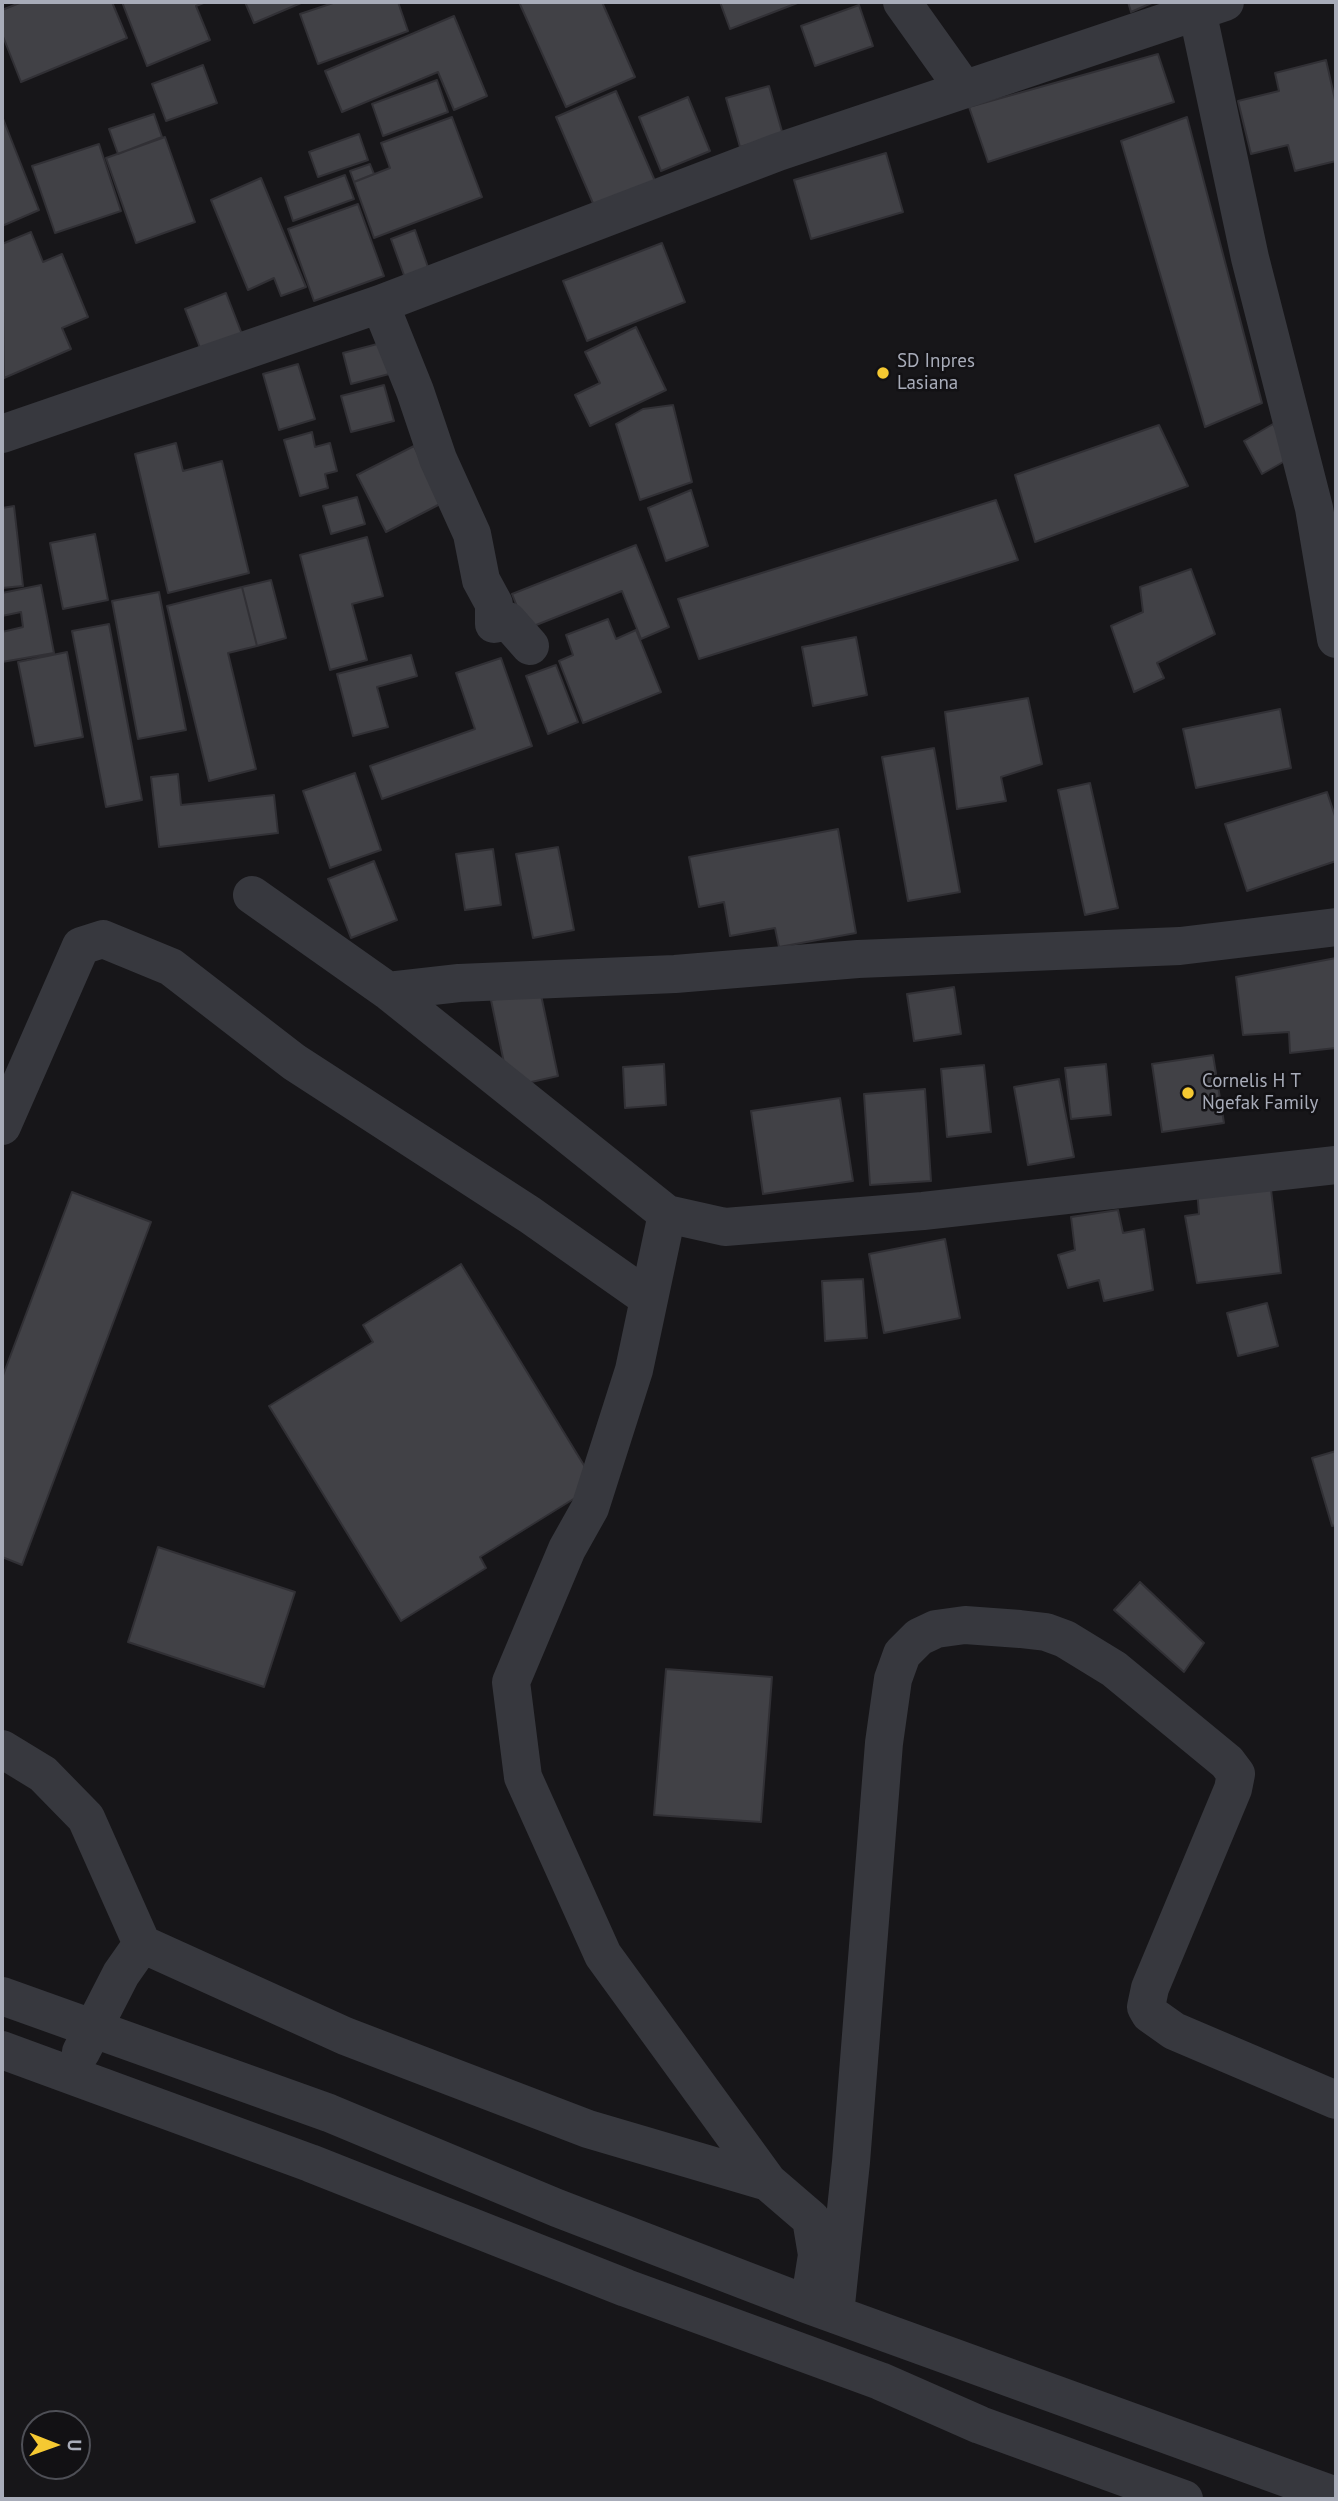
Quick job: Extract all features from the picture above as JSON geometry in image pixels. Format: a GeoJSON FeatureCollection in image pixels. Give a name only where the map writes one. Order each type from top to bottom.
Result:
{"type":"FeatureCollection","features":[{"type":"Feature","properties":{"kind":"street"},"geometry":{"type":"LineString","coordinates":[[902,2],[964,89]]}},
{"type":"Feature","properties":{"kind":"street"},"geometry":{"type":"LineString","coordinates":[[2,434],[380,304],[778,152],[1211,6],[1250,258],[1314,508],[1336,639]]}},
{"type":"Feature","properties":{"kind":"street"},"geometry":{"type":"LineString","coordinates":[[380,304],[415,390],[438,459],[472,534],[481,580],[494,604],[494,624],[508,621],[530,646]]}},
{"type":"Feature","properties":{"kind":"street"},"geometry":{"type":"LineString","coordinates":[[251,895],[387,991],[667,1213],[725,1227],[785,1224],[1336,1165]]}},
{"type":"Feature","properties":{"kind":"street"},"geometry":{"type":"LineString","coordinates":[[387,991],[460,983],[675,974],[885,957],[1180,946],[1336,927]]}},
{"type":"Feature","properties":{"kind":"street"},"geometry":{"type":"LineString","coordinates":[[2,1126],[81,946],[103,939],[170,967],[294,1062],[530,1215],[648,1298]]}},
{"type":"Feature","properties":{"kind":"street"},"geometry":{"type":"LineString","coordinates":[[667,1213],[634,1370],[590,1508],[567,1549],[510,1682],[523,1777],[603,1955],[768,2182],[811,2219],[822,2309]]}},
{"type":"Feature","properties":{"kind":"street"},"geometry":{"type":"LineString","coordinates":[[795,2348],[822,2309],[855,2108],[884,1743],[893,1679],[902,1654],[919,1637],[936,1629],[965,1625],[1020,1629],[1046,1632],[1065,1639],[1125,1678],[1227,1762],[1236,1774],[1233,1789],[1150,1988],[1146,2007],[1150,2014],[1174,2031],[1336,2100]]}},
{"type":"Feature","properties":{"kind":"street"},"geometry":{"type":"LineString","coordinates":[[2,1749],[43,1774],[86,1818],[142,1944],[358,2041],[588,2129],[768,2182]]}},
{"type":"Feature","properties":{"kind":"street"},"geometry":{"type":"LineString","coordinates":[[69,2076],[121,1974],[142,1944]]}},
{"type":"Feature","properties":{"kind":"street"},"geometry":{"type":"LineString","coordinates":[[2,1996],[329,2113],[557,2208],[822,2309],[1336,2497]]}},
{"type":"Feature","properties":{"kind":"street"},"geometry":{"type":"LineString","coordinates":[[2,2050],[310,2163],[626,2288],[795,2348],[980,2425],[1184,2499]]}},
{"type":"Feature","properties":{"kind":"building"},"geometry":{"type":"Polygon","coordinates":[[[22,2],[112,2],[127,38],[21,82],[2,34],[2,10],[22,2]]]}},
{"type":"Feature","properties":{"kind":"building"},"geometry":{"type":"Polygon","coordinates":[[[122,2],[206,2],[196,6],[210,40],[147,66],[122,2]]]}},
{"type":"Feature","properties":{"kind":"building"},"geometry":{"type":"Polygon","coordinates":[[[245,2],[301,2],[301,3],[254,23],[245,2]]]}},
{"type":"Feature","properties":{"kind":"building"},"geometry":{"type":"Polygon","coordinates":[[[336,2],[398,2],[408,31],[318,64],[300,14],[336,2]]]}},
{"type":"Feature","properties":{"kind":"building"},"geometry":{"type":"Polygon","coordinates":[[[519,2],[602,2],[635,77],[566,107],[519,2]]]}},
{"type":"Feature","properties":{"kind":"building"},"geometry":{"type":"Polygon","coordinates":[[[720,2],[800,2],[730,29],[720,2]]]}},
{"type":"Feature","properties":{"kind":"building"},"geometry":{"type":"Polygon","coordinates":[[[1128,2],[1154,2],[1131,12],[1128,2]]]}},
{"type":"Feature","properties":{"kind":"building"},"geometry":{"type":"Polygon","coordinates":[[[859,5],[873,46],[815,66],[801,26],[859,5]]]}},
{"type":"Feature","properties":{"kind":"building"},"geometry":{"type":"Polygon","coordinates":[[[454,16],[487,96],[454,110],[438,72],[342,112],[325,71],[454,16]]]}},
{"type":"Feature","properties":{"kind":"building"},"geometry":{"type":"Polygon","coordinates":[[[1158,54],[1174,102],[988,162],[969,107],[1158,54]]]}},
{"type":"Feature","properties":{"kind":"building"},"geometry":{"type":"Polygon","coordinates":[[[1326,60],[1336,104],[1336,161],[1295,171],[1288,145],[1251,154],[1238,101],[1279,91],[1275,73],[1326,60]]]}},
{"type":"Feature","properties":{"kind":"building"},"geometry":{"type":"Polygon","coordinates":[[[203,65],[217,103],[166,121],[152,84],[203,65]]]}},
{"type":"Feature","properties":{"kind":"building"},"geometry":{"type":"Polygon","coordinates":[[[437,80],[448,112],[383,136],[372,104],[437,80]]]}},
{"type":"Feature","properties":{"kind":"building"},"geometry":{"type":"Polygon","coordinates":[[[769,86],[783,135],[740,147],[726,98],[769,86]]]}},
{"type":"Feature","properties":{"kind":"building"},"geometry":{"type":"Polygon","coordinates":[[[616,91],[655,181],[595,208],[556,117],[616,91]]]}},
{"type":"Feature","properties":{"kind":"building"},"geometry":{"type":"Polygon","coordinates":[[[688,97],[710,151],[661,171],[639,117],[688,97]]]}},
{"type":"Feature","properties":{"kind":"building"},"geometry":{"type":"Polygon","coordinates":[[[154,114],[162,137],[118,154],[109,129],[154,114]]]}},
{"type":"Feature","properties":{"kind":"building"},"geometry":{"type":"Polygon","coordinates":[[[2,116],[39,210],[2,226],[2,116]]]}},
{"type":"Feature","properties":{"kind":"building"},"geometry":{"type":"Polygon","coordinates":[[[452,117],[482,197],[374,238],[354,182],[390,168],[381,143],[452,117]]]}},
{"type":"Feature","properties":{"kind":"building"},"geometry":{"type":"Polygon","coordinates":[[[1187,117],[1262,403],[1205,427],[1121,141],[1187,117]]]}},
{"type":"Feature","properties":{"kind":"building"},"geometry":{"type":"Polygon","coordinates":[[[359,134],[368,160],[318,177],[309,152],[359,134]]]}},
{"type":"Feature","properties":{"kind":"building"},"geometry":{"type":"Polygon","coordinates":[[[165,137],[195,222],[136,243],[106,158],[165,137]]]}},
{"type":"Feature","properties":{"kind":"building"},"geometry":{"type":"Polygon","coordinates":[[[99,144],[121,211],[55,233],[32,166],[99,144]]]}},
{"type":"Feature","properties":{"kind":"building"},"geometry":{"type":"Polygon","coordinates":[[[886,153],[903,212],[811,239],[794,180],[886,153]]]}},
{"type":"Feature","properties":{"kind":"building"},"geometry":{"type":"Polygon","coordinates":[[[370,164],[374,174],[354,182],[350,171],[370,164]]]}},
{"type":"Feature","properties":{"kind":"building"},"geometry":{"type":"Polygon","coordinates":[[[345,175],[354,199],[293,221],[285,197],[345,175]]]}},
{"type":"Feature","properties":{"kind":"building"},"geometry":{"type":"Polygon","coordinates":[[[261,178],[306,287],[281,296],[274,278],[248,290],[211,200],[261,178]]]}},
{"type":"Feature","properties":{"kind":"building"},"geometry":{"type":"Polygon","coordinates":[[[358,204],[384,276],[314,301],[288,229],[358,204]]]}},
{"type":"Feature","properties":{"kind":"building"},"geometry":{"type":"Polygon","coordinates":[[[415,230],[429,270],[405,278],[391,239],[415,230]]]}},
{"type":"Feature","properties":{"kind":"building"},"geometry":{"type":"Polygon","coordinates":[[[31,232],[43,262],[62,254],[88,317],[62,328],[71,349],[4,378],[2,244],[31,232]]]}},
{"type":"Feature","properties":{"kind":"building"},"geometry":{"type":"Polygon","coordinates":[[[662,243],[685,302],[587,341],[563,281],[662,243]]]}},
{"type":"Feature","properties":{"kind":"building"},"geometry":{"type":"Polygon","coordinates":[[[226,293],[245,342],[204,358],[185,309],[226,293]]]}},
{"type":"Feature","properties":{"kind":"building"},"geometry":{"type":"Polygon","coordinates":[[[636,327],[666,390],[590,426],[575,395],[600,383],[585,352],[636,327]]]}},
{"type":"Feature","properties":{"kind":"building"},"geometry":{"type":"Polygon","coordinates":[[[385,342],[393,373],[351,384],[343,353],[385,342]]]}},
{"type":"Feature","properties":{"kind":"building"},"geometry":{"type":"Polygon","coordinates":[[[298,364],[315,419],[279,430],[263,374],[298,364]]]}},
{"type":"Feature","properties":{"kind":"building"},"geometry":{"type":"Polygon","coordinates":[[[384,385],[394,421],[351,432],[341,396],[384,385]]]}},
{"type":"Feature","properties":{"kind":"building"},"geometry":{"type":"Polygon","coordinates":[[[673,405],[692,482],[640,500],[616,424],[643,409],[673,405]]]}},
{"type":"Feature","properties":{"kind":"building"},"geometry":{"type":"Polygon","coordinates":[[[1273,424],[1292,457],[1262,474],[1244,441],[1273,424]]]}},
{"type":"Feature","properties":{"kind":"building"},"geometry":{"type":"Polygon","coordinates":[[[1159,425],[1188,486],[1035,542],[1015,475],[1159,425]]]}},
{"type":"Feature","properties":{"kind":"building"},"geometry":{"type":"Polygon","coordinates":[[[312,432],[315,447],[330,443],[337,471],[325,474],[328,488],[300,496],[284,440],[312,432]]]}},
{"type":"Feature","properties":{"kind":"building"},"geometry":{"type":"Polygon","coordinates":[[[176,443],[183,471],[222,461],[249,573],[168,593],[135,454],[176,443]]]}},
{"type":"Feature","properties":{"kind":"building"},"geometry":{"type":"Polygon","coordinates":[[[414,446],[442,503],[386,532],[357,475],[414,446]]]}},
{"type":"Feature","properties":{"kind":"building"},"geometry":{"type":"Polygon","coordinates":[[[691,490],[708,546],[666,561],[648,508],[691,490]]]}},
{"type":"Feature","properties":{"kind":"building"},"geometry":{"type":"Polygon","coordinates":[[[357,497],[365,524],[331,534],[323,506],[357,497]]]}},
{"type":"Feature","properties":{"kind":"building"},"geometry":{"type":"Polygon","coordinates":[[[996,500],[1018,560],[699,659],[678,599],[996,500]]]}},
{"type":"Feature","properties":{"kind":"building"},"geometry":{"type":"Polygon","coordinates":[[[14,506],[23,586],[2,588],[2,508],[14,506]]]}},
{"type":"Feature","properties":{"kind":"building"},"geometry":{"type":"Polygon","coordinates":[[[95,534],[108,600],[63,609],[50,543],[95,534]]]}},
{"type":"Feature","properties":{"kind":"building"},"geometry":{"type":"Polygon","coordinates":[[[367,537],[383,596],[352,604],[367,660],[330,670],[300,555],[367,537]]]}},
{"type":"Feature","properties":{"kind":"building"},"geometry":{"type":"Polygon","coordinates":[[[636,545],[669,627],[641,639],[622,591],[526,629],[512,594],[636,545]]]}},
{"type":"Feature","properties":{"kind":"building"},"geometry":{"type":"Polygon","coordinates":[[[1191,569],[1215,634],[1157,663],[1164,678],[1134,692],[1111,626],[1143,612],[1140,587],[1191,569]]]}},
{"type":"Feature","properties":{"kind":"building"},"geometry":{"type":"Polygon","coordinates":[[[271,580],[286,638],[257,646],[242,587],[271,580]]]}},
{"type":"Feature","properties":{"kind":"building"},"geometry":{"type":"Polygon","coordinates":[[[41,585],[54,653],[2,662],[2,632],[23,627],[21,612],[2,616],[2,593],[41,585]]]}},
{"type":"Feature","properties":{"kind":"building"},"geometry":{"type":"Polygon","coordinates":[[[242,587],[257,646],[228,653],[256,769],[209,781],[167,606],[242,587]]]}},
{"type":"Feature","properties":{"kind":"building"},"geometry":{"type":"Polygon","coordinates":[[[159,592],[186,730],[138,739],[112,601],[159,592]]]}},
{"type":"Feature","properties":{"kind":"building"},"geometry":{"type":"Polygon","coordinates":[[[608,619],[616,639],[636,630],[661,692],[583,723],[559,661],[573,655],[566,635],[608,619]]]}},
{"type":"Feature","properties":{"kind":"building"},"geometry":{"type":"Polygon","coordinates":[[[109,624],[142,800],[106,807],[72,631],[109,624]]]}},
{"type":"Feature","properties":{"kind":"building"},"geometry":{"type":"Polygon","coordinates":[[[856,637],[867,695],[813,706],[802,647],[856,637]]]}},
{"type":"Feature","properties":{"kind":"building"},"geometry":{"type":"Polygon","coordinates":[[[67,652],[83,737],[35,746],[18,662],[67,652]]]}},
{"type":"Feature","properties":{"kind":"building"},"geometry":{"type":"Polygon","coordinates":[[[411,655],[417,676],[377,687],[388,727],[353,736],[337,674],[411,655]]]}},
{"type":"Feature","properties":{"kind":"building"},"geometry":{"type":"Polygon","coordinates":[[[501,658],[532,746],[382,799],[370,766],[475,729],[456,673],[501,658]]]}},
{"type":"Feature","properties":{"kind":"building"},"geometry":{"type":"Polygon","coordinates":[[[556,665],[578,722],[548,734],[526,676],[556,665]]]}},
{"type":"Feature","properties":{"kind":"building"},"geometry":{"type":"Polygon","coordinates":[[[1028,698],[1042,764],[1001,777],[1006,801],[957,809],[945,712],[1028,698]]]}},
{"type":"Feature","properties":{"kind":"building"},"geometry":{"type":"Polygon","coordinates":[[[1280,709],[1291,768],[1196,788],[1183,729],[1280,709]]]}},
{"type":"Feature","properties":{"kind":"building"},"geometry":{"type":"Polygon","coordinates":[[[934,748],[960,892],[908,901],[882,757],[934,748]]]}},
{"type":"Feature","properties":{"kind":"building"},"geometry":{"type":"Polygon","coordinates":[[[355,773],[381,850],[330,868],[303,791],[355,773]]]}},
{"type":"Feature","properties":{"kind":"building"},"geometry":{"type":"Polygon","coordinates":[[[178,774],[181,805],[274,795],[278,833],[159,847],[151,777],[178,774]]]}},
{"type":"Feature","properties":{"kind":"building"},"geometry":{"type":"Polygon","coordinates":[[[1090,783],[1118,908],[1085,915],[1058,790],[1090,783]]]}},
{"type":"Feature","properties":{"kind":"building"},"geometry":{"type":"Polygon","coordinates":[[[1327,792],[1336,819],[1336,861],[1247,891],[1225,824],[1327,792]]]}},
{"type":"Feature","properties":{"kind":"building"},"geometry":{"type":"Polygon","coordinates":[[[838,829],[856,933],[779,947],[775,928],[730,936],[724,902],[699,907],[689,857],[838,829]]]}},
{"type":"Feature","properties":{"kind":"building"},"geometry":{"type":"Polygon","coordinates":[[[558,847],[574,930],[533,938],[516,854],[558,847]]]}},
{"type":"Feature","properties":{"kind":"building"},"geometry":{"type":"Polygon","coordinates":[[[493,849],[501,905],[465,910],[456,854],[493,849]]]}},
{"type":"Feature","properties":{"kind":"building"},"geometry":{"type":"Polygon","coordinates":[[[374,861],[397,920],[351,938],[328,879],[374,861]]]}},
{"type":"Feature","properties":{"kind":"building"},"geometry":{"type":"Polygon","coordinates":[[[1336,958],[1336,1048],[1290,1053],[1289,1032],[1243,1035],[1236,977],[1336,958]]]}},
{"type":"Feature","properties":{"kind":"building"},"geometry":{"type":"Polygon","coordinates":[[[954,987],[961,1034],[914,1041],[907,994],[954,987]]]}},
{"type":"Feature","properties":{"kind":"building"},"geometry":{"type":"Polygon","coordinates":[[[540,990],[558,1076],[509,1087],[491,1000],[540,990]]]}},
{"type":"Feature","properties":{"kind":"building","name":"Cornelis H T Ngefak Family"},"geometry":{"type":"Polygon","coordinates":[[[1213,1055],[1224,1123],[1162,1132],[1152,1064],[1213,1055]]]}},
{"type":"Feature","properties":{"kind":"building"},"geometry":{"type":"Polygon","coordinates":[[[664,1064],[666,1105],[625,1108],[623,1067],[664,1064]]]}},
{"type":"Feature","properties":{"kind":"building"},"geometry":{"type":"Polygon","coordinates":[[[1106,1064],[1111,1115],[1071,1119],[1065,1068],[1106,1064]]]}},
{"type":"Feature","properties":{"kind":"building"},"geometry":{"type":"Polygon","coordinates":[[[984,1065],[991,1132],[947,1137],[941,1069],[984,1065]]]}},
{"type":"Feature","properties":{"kind":"building"},"geometry":{"type":"Polygon","coordinates":[[[1059,1079],[1074,1157],[1028,1165],[1014,1087],[1059,1079]]]}},
{"type":"Feature","properties":{"kind":"building"},"geometry":{"type":"Polygon","coordinates":[[[925,1089],[931,1181],[870,1185],[864,1094],[925,1089]]]}},
{"type":"Feature","properties":{"kind":"building"},"geometry":{"type":"Polygon","coordinates":[[[840,1098],[853,1181],[763,1194],[751,1111],[840,1098]]]}},
{"type":"Feature","properties":{"kind":"building"},"geometry":{"type":"Polygon","coordinates":[[[1270,1181],[1281,1273],[1197,1283],[1185,1216],[1199,1214],[1197,1189],[1270,1181]]]}},
{"type":"Feature","properties":{"kind":"building"},"geometry":{"type":"Polygon","coordinates":[[[72,1192],[151,1222],[22,1565],[2,1557],[2,1378],[72,1192]]]}},
{"type":"Feature","properties":{"kind":"building"},"geometry":{"type":"Polygon","coordinates":[[[1118,1210],[1123,1233],[1144,1229],[1153,1290],[1104,1301],[1099,1280],[1068,1288],[1058,1255],[1075,1250],[1071,1217],[1118,1210]]]}},
{"type":"Feature","properties":{"kind":"building"},"geometry":{"type":"Polygon","coordinates":[[[945,1239],[960,1318],[884,1333],[869,1254],[945,1239]]]}},
{"type":"Feature","properties":{"kind":"building"},"geometry":{"type":"Polygon","coordinates":[[[461,1264],[596,1485],[480,1557],[486,1568],[401,1621],[269,1406],[373,1342],[363,1325],[461,1264]]]}},
{"type":"Feature","properties":{"kind":"building"},"geometry":{"type":"Polygon","coordinates":[[[863,1279],[867,1338],[825,1341],[822,1281],[863,1279]]]}},
{"type":"Feature","properties":{"kind":"building"},"geometry":{"type":"Polygon","coordinates":[[[1267,1303],[1278,1346],[1238,1356],[1227,1313],[1267,1303]]]}},
{"type":"Feature","properties":{"kind":"building"},"geometry":{"type":"Polygon","coordinates":[[[1336,1451],[1336,1525],[1332,1526],[1312,1458],[1336,1451]]]}},
{"type":"Feature","properties":{"kind":"building"},"geometry":{"type":"Polygon","coordinates":[[[158,1547],[295,1592],[264,1687],[128,1642],[158,1547]]]}},
{"type":"Feature","properties":{"kind":"building"},"geometry":{"type":"Polygon","coordinates":[[[1140,1582],[1204,1643],[1184,1672],[1114,1610],[1140,1582]]]}},
{"type":"Feature","properties":{"kind":"building"},"geometry":{"type":"Polygon","coordinates":[[[666,1669],[772,1677],[761,1822],[654,1815],[666,1669]]]}},
{"type":"Feature","properties":{"kind":"place","name":"SD Inpres Lasiana"},"geometry":{"type":"Point","coordinates":[883,373]}},
{"type":"Feature","properties":{"kind":"place","name":"Cornelis H T Ngefak Family"},"geometry":{"type":"Point","coordinates":[1188,1093]}}]}
